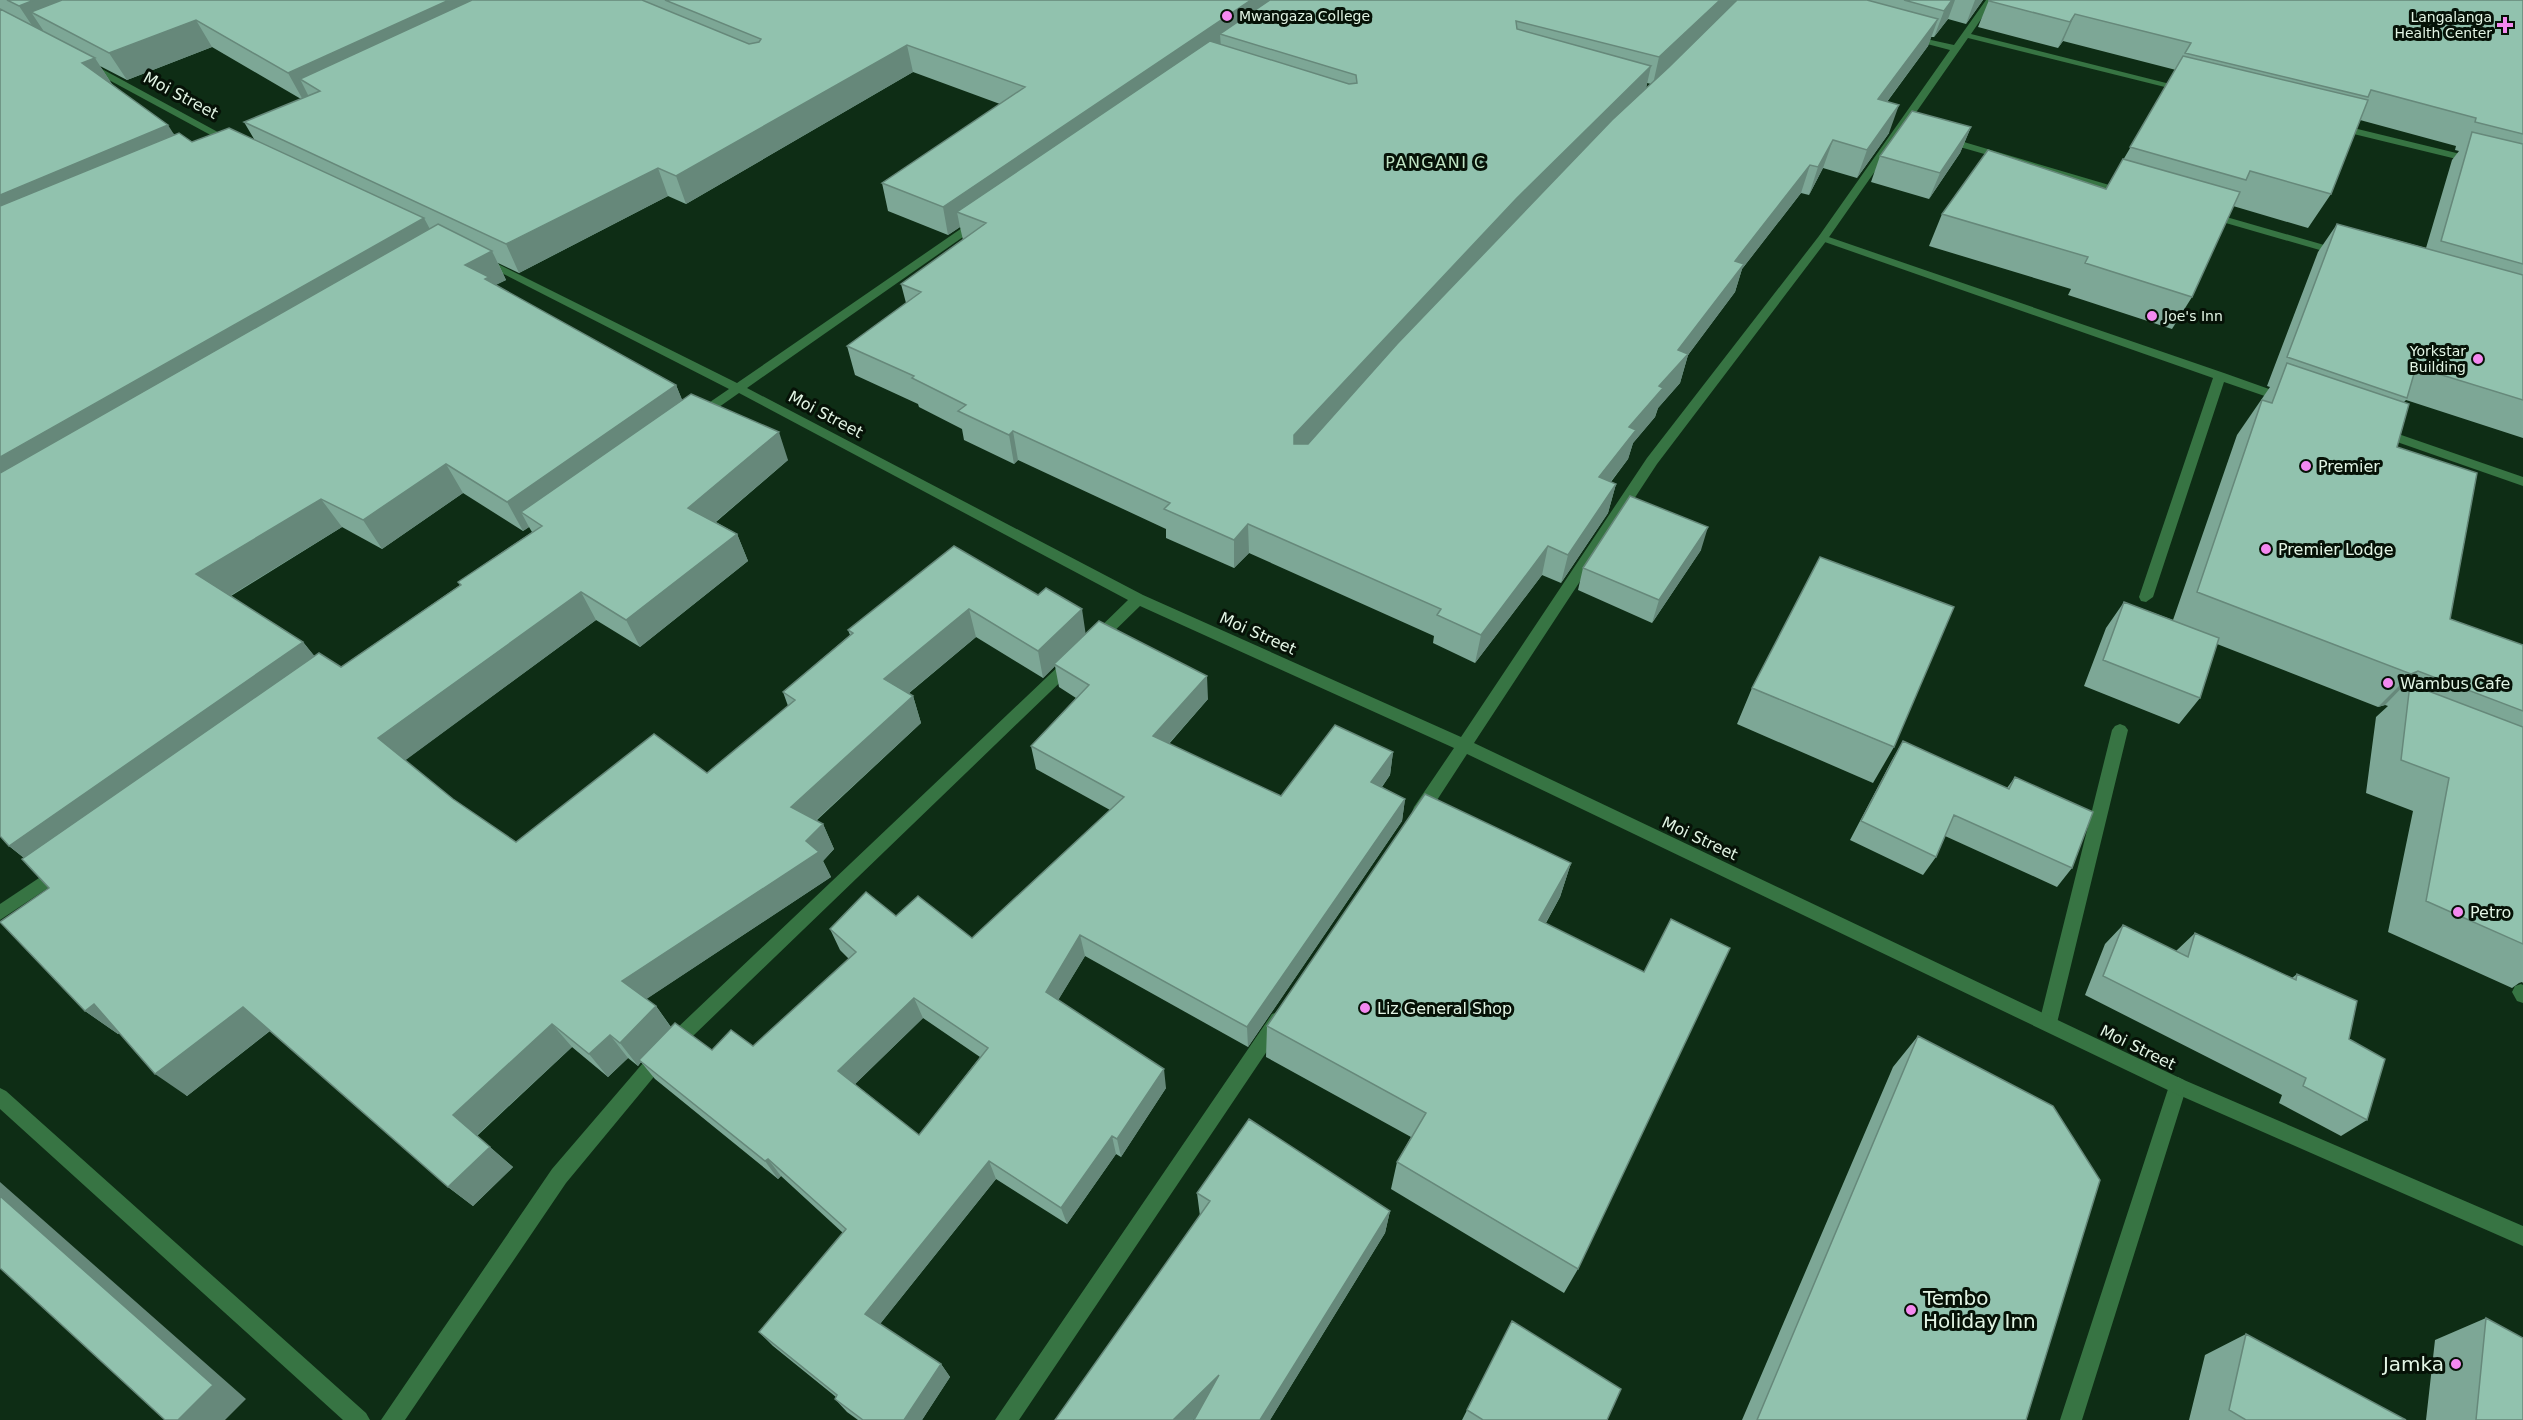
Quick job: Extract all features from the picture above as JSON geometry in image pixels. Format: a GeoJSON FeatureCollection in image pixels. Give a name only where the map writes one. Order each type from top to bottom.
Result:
{"type":"FeatureCollection","features":[{"type":"Feature","properties":{"kind":"street"},"geometry":{"type":"LineString","coordinates":[[1411,825],[1652,461],[1906,128],[1954,48],[1990,0]]}},
{"type":"Feature","properties":{"kind":"street"},"geometry":{"type":"LineString","coordinates":[[1899,33],[1954,48]]}},
{"type":"Feature","properties":{"kind":"street"},"geometry":{"type":"LineString","coordinates":[[1965,35],[2197,92]]}},
{"type":"Feature","properties":{"kind":"street","name":"Moi Street"},"geometry":{"type":"LineString","coordinates":[[78,60],[250,151]]}},
{"type":"Feature","properties":{"kind":"street"},"geometry":{"type":"LineString","coordinates":[[2325,124],[2488,164]]}},
{"type":"Feature","properties":{"kind":"street"},"geometry":{"type":"LineString","coordinates":[[1934,136],[2138,195]]}},
{"type":"Feature","properties":{"kind":"street"},"geometry":{"type":"LineString","coordinates":[[2194,211],[2353,257]]}},
{"type":"Feature","properties":{"kind":"street"},"geometry":{"type":"LineString","coordinates":[[689,422],[993,212]]}},
{"type":"Feature","properties":{"kind":"street"},"geometry":{"type":"LineString","coordinates":[[1823,238],[2298,404]]}},
{"type":"Feature","properties":{"kind":"street","name":"Moi Street"},"geometry":{"type":"LineString","coordinates":[[473,256],[738,388],[1138,599],[1465,746],[2178,1086],[2523,1236]]}},
{"type":"Feature","properties":{"kind":"street"},"geometry":{"type":"LineString","coordinates":[[2146,597],[2220,376]]}},
{"type":"Feature","properties":{"kind":"street"},"geometry":{"type":"LineString","coordinates":[[2366,427],[2523,482]]}},
{"type":"Feature","properties":{"kind":"street"},"geometry":{"type":"LineString","coordinates":[[392,1420],[559,1176],[661,1055],[1138,599]]}},
{"type":"Feature","properties":{"kind":"street"},"geometry":{"type":"LineString","coordinates":[[2048,1023],[2120,730]]}},
{"type":"Feature","properties":{"kind":"street"},"geometry":{"type":"LineString","coordinates":[[0,913],[68,865]]}},
{"type":"Feature","properties":{"kind":"street"},"geometry":{"type":"LineString","coordinates":[[1006,1420],[1289,1004]]}},
{"type":"Feature","properties":{"kind":"street"},"geometry":{"type":"LineString","coordinates":[[2071,1420],[2178,1086]]}},
{"type":"Feature","properties":{"kind":"street"},"geometry":{"type":"LineString","coordinates":[[0,1097],[359,1420]]}},
{"type":"Feature","properties":{"kind":"building"},"geometry":{"type":"Polygon","coordinates":[[[7,0],[34,0],[19,6],[7,0]]]}},
{"type":"Feature","properties":{"kind":"building"},"geometry":{"type":"Polygon","coordinates":[[[62,0],[449,0],[288,73],[196,20],[109,53],[31,12],[62,0]]]}},
{"type":"Feature","properties":{"kind":"building"},"geometry":{"type":"Polygon","coordinates":[[[472,0],[642,0],[749,44],[759,42],[761,39],[665,0],[1251,0],[943,207],[882,183],[1025,87],[907,45],[676,176],[658,168],[506,244],[244,122],[320,91],[300,79],[472,0]]]}},
{"type":"Feature","properties":{"kind":"building"},"geometry":{"type":"Polygon","coordinates":[[[1270,0],[1720,0],[1659,57],[1516,21],[1517,29],[1651,66],[1516,199],[1294,435],[1294,444],[1308,444],[1397,344],[1612,120],[1737,0],[1867,0],[1938,19],[1878,99],[1899,105],[1867,150],[1833,140],[1818,167],[1810,165],[1735,261],[1744,264],[1678,350],[1688,354],[1659,386],[1663,388],[1629,427],[1636,430],[1599,477],[1616,484],[1568,555],[1548,546],[1481,635],[1437,615],[1441,609],[1248,524],[1234,540],[1164,509],[1170,503],[1013,431],[1009,435],[958,411],[966,405],[912,378],[914,376],[847,346],[921,292],[901,284],[986,223],[957,212],[1210,41],[1349,84],[1357,83],[1356,75],[1220,34],[1270,0]]]}},
{"type":"Feature","properties":{"kind":"building"},"geometry":{"type":"Polygon","coordinates":[[[1904,0],[1952,0],[1944,11],[1904,0]]]}},
{"type":"Feature","properties":{"kind":"building"},"geometry":{"type":"Polygon","coordinates":[[[1989,0],[2523,0],[2523,134],[2475,122],[2476,118],[2371,90],[2368,97],[2185,53],[2191,43],[2075,14],[2070,22],[1989,0]]]}},
{"type":"Feature","properties":{"kind":"building"},"geometry":{"type":"Polygon","coordinates":[[[0,9],[95,58],[82,63],[168,125],[0,195],[0,9]]]}},
{"type":"Feature","properties":{"kind":"building"},"geometry":{"type":"Polygon","coordinates":[[[2183,56],[2368,100],[2331,194],[2250,171],[2246,180],[2130,147],[2183,56]]]}},
{"type":"Feature","properties":{"kind":"building"},"geometry":{"type":"Polygon","coordinates":[[[1912,111],[1971,127],[1940,173],[1880,156],[1912,111]]]}},
{"type":"Feature","properties":{"kind":"building"},"geometry":{"type":"Polygon","coordinates":[[[229,128],[424,218],[0,457],[0,206],[179,133],[192,142],[229,128]]]}},
{"type":"Feature","properties":{"kind":"building"},"geometry":{"type":"Polygon","coordinates":[[[2472,132],[2523,144],[2523,264],[2441,241],[2472,132]]]}},
{"type":"Feature","properties":{"kind":"building"},"geometry":{"type":"Polygon","coordinates":[[[1988,150],[2106,189],[2123,159],[2240,192],[2192,297],[2085,263],[2088,257],[1942,214],[1988,150]]]}},
{"type":"Feature","properties":{"kind":"building"},"geometry":{"type":"Polygon","coordinates":[[[438,224],[492,251],[465,265],[489,277],[485,279],[676,385],[507,502],[446,464],[363,520],[321,499],[196,574],[303,642],[9,846],[0,836],[0,473],[438,224]]]}},
{"type":"Feature","properties":{"kind":"building"},"geometry":{"type":"Polygon","coordinates":[[[2337,224],[2523,275],[2523,400],[2416,367],[2407,398],[2287,357],[2337,224]]]}},
{"type":"Feature","properties":{"kind":"building"},"geometry":{"type":"Polygon","coordinates":[[[2287,363],[2409,404],[2397,447],[2477,473],[2450,619],[2523,645],[2523,711],[2418,671],[2411,674],[2197,592],[2262,400],[2272,403],[2287,363]]]}},
{"type":"Feature","properties":{"kind":"building"},"geometry":{"type":"Polygon","coordinates":[[[691,394],[779,432],[688,508],[737,534],[626,620],[581,592],[378,738],[453,799],[516,842],[654,734],[707,773],[795,700],[783,692],[853,633],[848,630],[954,546],[1038,595],[1046,588],[1082,609],[1038,651],[969,609],[884,679],[913,696],[791,807],[823,824],[806,841],[819,852],[622,981],[656,1006],[620,1043],[610,1035],[589,1054],[552,1024],[453,1115],[490,1147],[448,1187],[243,1007],[155,1074],[94,1004],[85,1011],[0,922],[49,888],[22,859],[319,653],[341,667],[461,585],[458,582],[542,526],[521,512],[691,394]]]}},
{"type":"Feature","properties":{"kind":"building"},"geometry":{"type":"Polygon","coordinates":[[[1630,496],[1708,527],[1659,600],[1583,568],[1630,496]]]}},
{"type":"Feature","properties":{"kind":"building"},"geometry":{"type":"Polygon","coordinates":[[[1820,557],[1954,607],[1894,747],[1752,688],[1820,557]]]}},
{"type":"Feature","properties":{"kind":"building"},"geometry":{"type":"Polygon","coordinates":[[[2124,602],[2219,638],[2200,698],[2103,660],[2124,602]]]}},
{"type":"Feature","properties":{"kind":"building"},"geometry":{"type":"Polygon","coordinates":[[[1099,621],[1207,676],[1153,736],[1281,796],[1335,725],[1393,752],[1371,782],[1405,799],[1247,1027],[1080,935],[1046,992],[1164,1069],[1117,1139],[1112,1136],[1061,1208],[989,1161],[865,1314],[941,1364],[904,1420],[863,1420],[835,1399],[837,1395],[759,1332],[846,1229],[768,1159],[765,1161],[639,1060],[675,1023],[712,1050],[731,1030],[753,1046],[856,952],[830,929],[866,892],[896,916],[918,896],[972,938],[1124,797],[1031,746],[1089,685],[1054,664],[1099,621]],[[914,998],[838,1071],[919,1135],[988,1048],[914,998]]]}},
{"type":"Feature","properties":{"kind":"building"},"geometry":{"type":"Polygon","coordinates":[[[2410,684],[2523,727],[2523,944],[2426,901],[2449,778],[2401,760],[2410,684]]]}},
{"type":"Feature","properties":{"kind":"building"},"geometry":{"type":"Polygon","coordinates":[[[1903,741],[2009,789],[2015,777],[2093,812],[2072,868],[1954,815],[1936,857],[1861,821],[1903,741]]]}},
{"type":"Feature","properties":{"kind":"building"},"geometry":{"type":"Polygon","coordinates":[[[1425,794],[1571,863],[1539,920],[1644,972],[1671,919],[1730,948],[1578,1269],[1397,1162],[1426,1113],[1267,1026],[1425,794]]]}},
{"type":"Feature","properties":{"kind":"building"},"geometry":{"type":"Polygon","coordinates":[[[2123,925],[2188,957],[2195,933],[2296,980],[2297,974],[2357,1001],[2349,1039],[2385,1059],[2367,1120],[2303,1086],[2306,1078],[2103,976],[2123,925]]]}},
{"type":"Feature","properties":{"kind":"building","name":"Tembo Holiday Inn"},"geometry":{"type":"Polygon","coordinates":[[[1918,1036],[2053,1106],[2100,1180],[2026,1420],[1757,1420],[1918,1036]]]}},
{"type":"Feature","properties":{"kind":"building"},"geometry":{"type":"Polygon","coordinates":[[[1249,1119],[1390,1211],[1260,1420],[1194,1420],[1219,1375],[1173,1420],[1055,1420],[1210,1201],[1197,1193],[1249,1119]]]}},
{"type":"Feature","properties":{"kind":"building"},"geometry":{"type":"Polygon","coordinates":[[[0,1196],[213,1385],[178,1420],[165,1420],[0,1268],[0,1196]]]}},
{"type":"Feature","properties":{"kind":"building"},"geometry":{"type":"Polygon","coordinates":[[[2486,1318],[2523,1338],[2523,1420],[2476,1420],[2486,1318]]]}},
{"type":"Feature","properties":{"kind":"building"},"geometry":{"type":"Polygon","coordinates":[[[1512,1321],[1621,1389],[1607,1420],[1483,1420],[1467,1410],[1512,1321]]]}},
{"type":"Feature","properties":{"kind":"building"},"geometry":{"type":"Polygon","coordinates":[[[2246,1334],[2406,1420],[2246,1420],[2229,1410],[2246,1334]]]}},
{"type":"Feature","properties":{"kind":"place","name":"Mwangaza College"},"geometry":{"type":"Point","coordinates":[1227,16]}},
{"type":"Feature","properties":{"kind":"place","name":"Langalanga Health Center"},"geometry":{"type":"Point","coordinates":[2505,25]}},
{"type":"Feature","properties":{"kind":"place","name":"Joe's Inn"},"geometry":{"type":"Point","coordinates":[2152,316]}},
{"type":"Feature","properties":{"kind":"place","name":"Yorkstar Building"},"geometry":{"type":"Point","coordinates":[2478,359]}},
{"type":"Feature","properties":{"kind":"place","name":"Premier"},"geometry":{"type":"Point","coordinates":[2306,466]}},
{"type":"Feature","properties":{"kind":"place","name":"Premier Lodge"},"geometry":{"type":"Point","coordinates":[2266,549]}},
{"type":"Feature","properties":{"kind":"place","name":"Wambus Cafe"},"geometry":{"type":"Point","coordinates":[2388,683]}},
{"type":"Feature","properties":{"kind":"place","name":"Petro"},"geometry":{"type":"Point","coordinates":[2458,912]}},
{"type":"Feature","properties":{"kind":"place","name":"Liz General Shop"},"geometry":{"type":"Point","coordinates":[1365,1008]}},
{"type":"Feature","properties":{"kind":"place","name":"Tembo Holiday Inn"},"geometry":{"type":"Point","coordinates":[1911,1310]}},
{"type":"Feature","properties":{"kind":"place","name":"Jamka"},"geometry":{"type":"Point","coordinates":[2456,1364]}},
{"type":"Feature","properties":{"kind":"district","name":"PANGANI C"},"geometry":{"type":"Point","coordinates":[1436,162]}}]}
